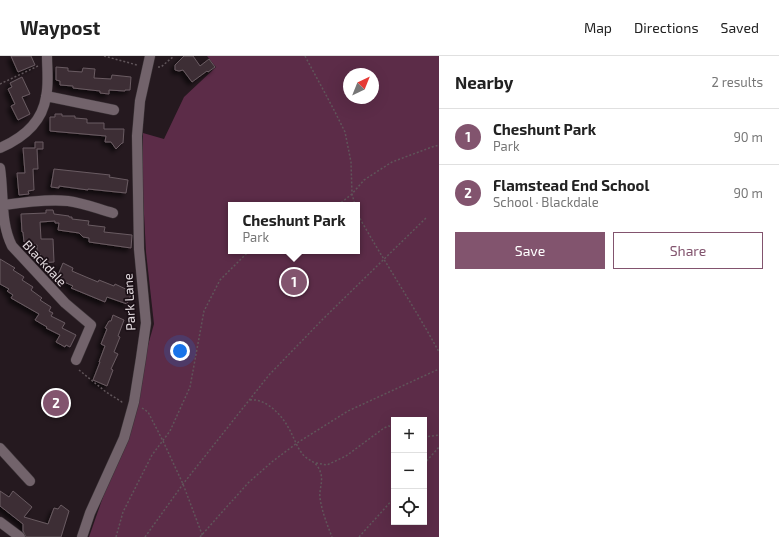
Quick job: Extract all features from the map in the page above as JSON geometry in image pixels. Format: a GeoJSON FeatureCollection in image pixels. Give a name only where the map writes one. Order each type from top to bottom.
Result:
{"type":"FeatureCollection","features":[{"type":"Feature","properties":{"kind":"street","name":"Park Lane"},"geometry":{"type":"LineString","coordinates":[[82,537],[90,513],[124,438],[134,402],[146,323],[139,249],[137,136],[140,101],[150,56]]}},
{"type":"Feature","properties":{"kind":"street"},"geometry":{"type":"LineString","coordinates":[[0,148],[14,142],[31,128],[42,110],[46,96],[47,59]]}},
{"type":"Feature","properties":{"kind":"street"},"geometry":{"type":"LineString","coordinates":[[46,96],[114,110]]}},
{"type":"Feature","properties":{"kind":"street","name":"Blackdale"},"geometry":{"type":"LineString","coordinates":[[0,168],[4,205],[4,224],[12,246],[65,303],[91,325],[76,360]]}},
{"type":"Feature","properties":{"kind":"street"},"geometry":{"type":"LineString","coordinates":[[4,205],[36,201],[68,201],[113,213]]}},
{"type":"Feature","properties":{"kind":"street"},"geometry":{"type":"LineString","coordinates":[[0,448],[30,481]]}},
{"type":"Feature","properties":{"kind":"street"},"geometry":{"type":"LineString","coordinates":[[0,522],[20,537]]}},
{"type":"Feature","properties":{"kind":"path"},"geometry":{"type":"LineString","coordinates":[[104,56],[132,63],[148,69],[161,67],[174,56]]}},
{"type":"Feature","properties":{"kind":"path"},"geometry":{"type":"LineString","coordinates":[[305,56],[345,132],[351,162],[352,194],[354,202]]}},
{"type":"Feature","properties":{"kind":"path"},"geometry":{"type":"LineString","coordinates":[[0,84],[47,59]]}},
{"type":"Feature","properties":{"kind":"path"},"geometry":{"type":"LineString","coordinates":[[342,202],[352,194],[364,180],[392,162],[439,145]]}},
{"type":"Feature","properties":{"kind":"path"},"geometry":{"type":"LineString","coordinates":[[145,537],[183,484],[274,370],[323,319],[427,217]]}},
{"type":"Feature","properties":{"kind":"path"},"geometry":{"type":"LineString","coordinates":[[360,219],[416,310],[439,352]]}},
{"type":"Feature","properties":{"kind":"path"},"geometry":{"type":"LineString","coordinates":[[116,537],[123,512],[152,455],[170,431],[190,387],[204,311],[220,280],[246,254]]}},
{"type":"Feature","properties":{"kind":"path"},"geometry":{"type":"LineString","coordinates":[[76,360],[79,371],[106,392],[122,402],[134,402],[148,412],[183,484],[202,536],[248,483],[272,461],[297,443],[348,412],[439,369]]}},
{"type":"Feature","properties":{"kind":"path"},"geometry":{"type":"LineString","coordinates":[[250,400],[257,399],[269,405],[288,425],[301,452],[307,458],[316,463],[327,465],[346,456],[384,428],[389,426],[391,427]]}},
{"type":"Feature","properties":{"kind":"path"},"geometry":{"type":"LineString","coordinates":[[427,437],[439,436]]}},
{"type":"Feature","properties":{"kind":"path"},"geometry":{"type":"LineString","coordinates":[[427,461],[439,447]]}},
{"type":"Feature","properties":{"kind":"path"},"geometry":{"type":"LineString","coordinates":[[316,463],[321,473],[322,483],[320,497],[324,518],[332,537]]}},
{"type":"Feature","properties":{"kind":"path"},"geometry":{"type":"LineString","coordinates":[[359,537],[391,501]]}},
{"type":"Feature","properties":{"kind":"shaded area"},"geometry":{"type":"Polygon","coordinates":[[[207,56],[439,56],[439,537],[89,537],[141,388],[148,345],[154,324],[146,252],[142,176],[143,133],[164,139],[184,97],[216,67],[207,56]]]}},
{"type":"Feature","properties":{"kind":"building"},"geometry":{"type":"Polygon","coordinates":[[[11,56],[31,56],[35,65],[18,72],[11,56]]]}},
{"type":"Feature","properties":{"kind":"building"},"geometry":{"type":"Polygon","coordinates":[[[184,56],[193,56],[200,66],[209,59],[215,67],[192,82],[183,70],[175,70],[175,65],[184,56]]]}},
{"type":"Feature","properties":{"kind":"building"},"geometry":{"type":"Polygon","coordinates":[[[56,67],[68,68],[68,71],[82,72],[83,68],[95,69],[94,78],[111,79],[112,75],[131,77],[130,90],[109,90],[109,94],[100,93],[100,91],[73,88],[73,86],[60,85],[60,81],[56,80],[56,67]]]}},
{"type":"Feature","properties":{"kind":"building"},"geometry":{"type":"Polygon","coordinates":[[[22,77],[30,94],[22,97],[30,114],[18,120],[11,106],[15,104],[8,89],[12,87],[10,83],[22,77]]]}},
{"type":"Feature","properties":{"kind":"building"},"geometry":{"type":"Polygon","coordinates":[[[55,114],[87,119],[87,123],[104,123],[104,129],[124,129],[123,143],[116,149],[111,142],[105,142],[106,136],[50,131],[50,117],[55,117],[55,114]]]}},
{"type":"Feature","properties":{"kind":"building"},"geometry":{"type":"Polygon","coordinates":[[[35,142],[43,142],[43,149],[37,149],[38,169],[33,169],[34,190],[28,191],[29,194],[19,195],[17,173],[25,173],[23,148],[35,148],[35,142]]]}},
{"type":"Feature","properties":{"kind":"building"},"geometry":{"type":"Polygon","coordinates":[[[54,169],[110,175],[109,177],[128,180],[126,193],[59,186],[59,188],[51,187],[54,169]]]}},
{"type":"Feature","properties":{"kind":"building"},"geometry":{"type":"Polygon","coordinates":[[[46,210],[53,210],[54,214],[69,216],[72,217],[72,219],[89,221],[88,225],[105,227],[104,232],[132,235],[131,248],[89,242],[89,238],[83,237],[79,233],[58,230],[59,223],[55,223],[55,221],[40,222],[41,239],[53,239],[54,262],[41,263],[40,254],[37,254],[37,245],[28,246],[27,242],[24,242],[21,214],[46,213],[46,210]]]}},
{"type":"Feature","properties":{"kind":"building"},"geometry":{"type":"Polygon","coordinates":[[[0,259],[15,268],[13,270],[24,277],[22,280],[33,287],[31,290],[42,298],[40,300],[51,307],[49,311],[53,313],[51,316],[65,323],[62,328],[76,335],[70,347],[66,345],[65,347],[56,342],[60,335],[46,328],[47,327],[35,320],[39,314],[11,298],[13,295],[7,291],[9,289],[0,284],[0,259]]]}},
{"type":"Feature","properties":{"kind":"building"},"geometry":{"type":"Polygon","coordinates":[[[63,263],[73,268],[72,271],[86,277],[114,286],[115,284],[132,292],[127,304],[107,297],[105,302],[71,288],[73,286],[60,280],[62,277],[58,275],[63,263]]]}},
{"type":"Feature","properties":{"kind":"building"},"geometry":{"type":"Polygon","coordinates":[[[113,315],[124,320],[118,336],[120,337],[114,352],[118,354],[111,369],[113,370],[107,386],[93,380],[105,346],[101,344],[107,329],[105,328],[109,321],[111,321],[113,315]]]}},
{"type":"Feature","properties":{"kind":"building"},"geometry":{"type":"Polygon","coordinates":[[[0,491],[9,497],[13,491],[32,507],[24,517],[48,524],[54,508],[58,509],[61,505],[69,511],[61,537],[26,537],[23,531],[23,524],[0,506],[0,491]]]}},
{"type":"Feature","properties":{"kind":"place","name":"Cheshunt Park"},"geometry":{"type":"Point","coordinates":[294,282]}},
{"type":"Feature","properties":{"kind":"place","name":"Flamstead End School"},"geometry":{"type":"Point","coordinates":[56,403]}}]}
